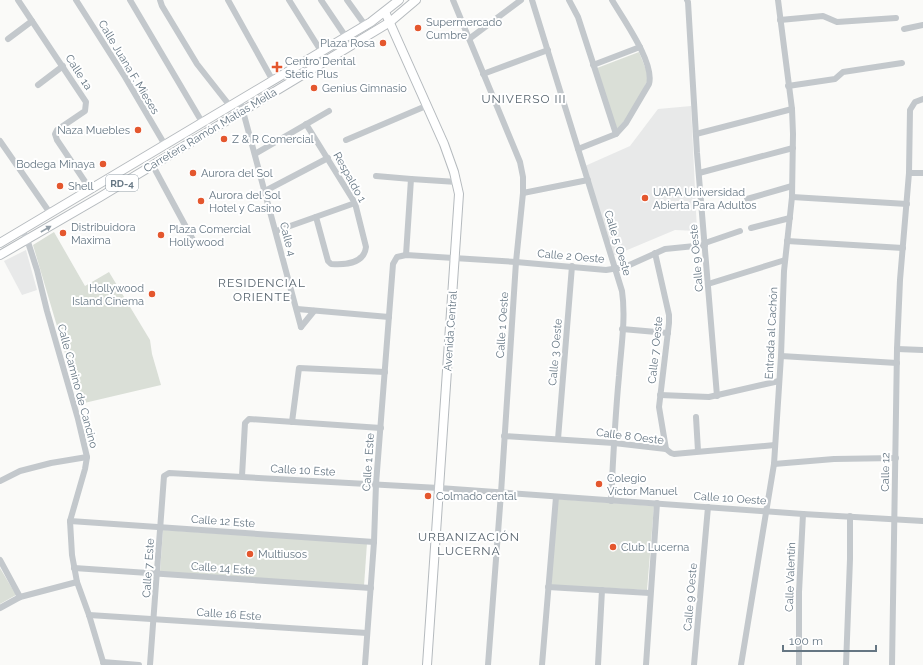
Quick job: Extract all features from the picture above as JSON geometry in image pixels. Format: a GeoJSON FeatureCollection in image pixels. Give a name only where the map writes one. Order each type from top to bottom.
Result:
{"type":"FeatureCollection","features":[{"type":"Feature","properties":{"kind":"main road","name":"Carretera Ramón Matías Mella"},"geometry":{"type":"LineString","coordinates":[[0,243],[346,37],[385,12],[399,0]]}},
{"type":"Feature","properties":{"kind":"main road","name":"Carretera Ramón Matías Mella"},"geometry":{"type":"LineString","coordinates":[[0,256],[390,22],[416,0]]}},
{"type":"Feature","properties":{"kind":"main road","name":"Avenida Central"},"geometry":{"type":"LineString","coordinates":[[385,12],[444,144],[457,182],[459,205],[427,665]]}},
{"type":"Feature","properties":{"kind":"street","name":"Calle 1a"},"geometry":{"type":"LineString","coordinates":[[18,0],[86,102],[85,110],[57,130],[55,134],[57,140],[90,189]]}},
{"type":"Feature","properties":{"kind":"street","name":"Calle Juana F. Mieses"},"geometry":{"type":"LineString","coordinates":[[76,0],[125,77],[165,145]]}},
{"type":"Feature","properties":{"kind":"street"},"geometry":{"type":"LineString","coordinates":[[130,0],[202,122]]}},
{"type":"Feature","properties":{"kind":"street"},"geometry":{"type":"LineString","coordinates":[[160,0],[162,6],[197,64],[230,106]]}},
{"type":"Feature","properties":{"kind":"street"},"geometry":{"type":"LineString","coordinates":[[236,0],[229,2],[273,81]]}},
{"type":"Feature","properties":{"kind":"street"},"geometry":{"type":"LineString","coordinates":[[289,0],[321,52]]}},
{"type":"Feature","properties":{"kind":"street"},"geometry":{"type":"LineString","coordinates":[[321,0],[346,37]]}},
{"type":"Feature","properties":{"kind":"street"},"geometry":{"type":"LineString","coordinates":[[347,0],[365,25]]}},
{"type":"Feature","properties":{"kind":"street","name":"Calle 1 Oeste"},"geometry":{"type":"LineString","coordinates":[[452,0],[520,162],[523,177],[488,665]]}},
{"type":"Feature","properties":{"kind":"street"},"geometry":{"type":"LineString","coordinates":[[469,39],[521,0]]}},
{"type":"Feature","properties":{"kind":"street","name":"Calle 5 Oeste"},"geometry":{"type":"LineString","coordinates":[[532,0],[623,299],[614,442],[612,501]]}},
{"type":"Feature","properties":{"kind":"street"},"geometry":{"type":"LineString","coordinates":[[569,0],[578,17],[616,134]]}},
{"type":"Feature","properties":{"kind":"street"},"geometry":{"type":"LineString","coordinates":[[578,149],[616,134],[626,124],[649,84],[649,69],[640,47],[612,0]]}},
{"type":"Feature","properties":{"kind":"street","name":"Calle 9 Oeste"},"geometry":{"type":"LineString","coordinates":[[687,0],[717,396]]}},
{"type":"Feature","properties":{"kind":"street","name":"Entrada al Cachón"},"geometry":{"type":"LineString","coordinates":[[741,665],[774,464],[785,260],[792,197],[792,109],[778,0]]}},
{"type":"Feature","properties":{"kind":"street"},"geometry":{"type":"LineString","coordinates":[[780,20],[823,16],[837,22],[896,18]]}},
{"type":"Feature","properties":{"kind":"street"},"geometry":{"type":"LineString","coordinates":[[8,38],[32,21]]}},
{"type":"Feature","properties":{"kind":"street"},"geometry":{"type":"LineString","coordinates":[[904,29],[923,25]]}},
{"type":"Feature","properties":{"kind":"street"},"geometry":{"type":"LineString","coordinates":[[593,65],[640,47]]}},
{"type":"Feature","properties":{"kind":"street"},"geometry":{"type":"LineString","coordinates":[[483,74],[548,50]]}},
{"type":"Feature","properties":{"kind":"street"},"geometry":{"type":"LineString","coordinates":[[788,86],[835,79],[843,72],[902,63]]}},
{"type":"Feature","properties":{"kind":"street"},"geometry":{"type":"LineString","coordinates":[[38,85],[63,66]]}},
{"type":"Feature","properties":{"kind":"street","name":"Calle 12"},"geometry":{"type":"LineString","coordinates":[[892,665],[897,349],[900,280],[909,173],[910,110],[915,102],[923,99]]}},
{"type":"Feature","properties":{"kind":"street","name":"Calle 4"},"geometry":{"type":"LineString","coordinates":[[240,100],[302,327],[314,311]]}},
{"type":"Feature","properties":{"kind":"street"},"geometry":{"type":"LineString","coordinates":[[346,140],[426,106]]}},
{"type":"Feature","properties":{"kind":"street"},"geometry":{"type":"LineString","coordinates":[[696,134],[792,109]]}},
{"type":"Feature","properties":{"kind":"street"},"geometry":{"type":"LineString","coordinates":[[255,154],[329,111]]}},
{"type":"Feature","properties":{"kind":"street","name":"Respaldo 1"},"geometry":{"type":"LineString","coordinates":[[306,124],[355,203],[366,252],[359,260],[349,264],[332,264],[328,261],[316,217]]}},
{"type":"Feature","properties":{"kind":"street"},"geometry":{"type":"LineString","coordinates":[[0,141],[50,213]]}},
{"type":"Feature","properties":{"kind":"street"},"geometry":{"type":"LineString","coordinates":[[699,173],[793,148]]}},
{"type":"Feature","properties":{"kind":"street"},"geometry":{"type":"LineString","coordinates":[[265,191],[328,158]]}},
{"type":"Feature","properties":{"kind":"street"},"geometry":{"type":"LineString","coordinates":[[152,164],[194,240]]}},
{"type":"Feature","properties":{"kind":"street"},"geometry":{"type":"LineString","coordinates":[[909,173],[923,174]]}},
{"type":"Feature","properties":{"kind":"street"},"geometry":{"type":"LineString","coordinates":[[376,176],[457,182]]}},
{"type":"Feature","properties":{"kind":"street"},"geometry":{"type":"LineString","coordinates":[[406,255],[411,179]]}},
{"type":"Feature","properties":{"kind":"street"},"geometry":{"type":"LineString","coordinates":[[523,193],[588,180]]}},
{"type":"Feature","properties":{"kind":"street"},"geometry":{"type":"LineString","coordinates":[[747,199],[792,186]]}},
{"type":"Feature","properties":{"kind":"street"},"geometry":{"type":"LineString","coordinates":[[792,197],[907,204]]}},
{"type":"Feature","properties":{"kind":"street"},"geometry":{"type":"LineString","coordinates":[[276,231],[355,203]]}},
{"type":"Feature","properties":{"kind":"street"},"geometry":{"type":"LineString","coordinates":[[751,228],[790,218]]}},
{"type":"Feature","properties":{"kind":"street","name":"Calle Camino de Cancino"},"geometry":{"type":"LineString","coordinates":[[21,230],[27,239],[78,419],[86,457],[85,468],[70,521],[72,555],[77,582],[104,664]]}},
{"type":"Feature","properties":{"kind":"street","name":"Calle 2 Oeste"},"geometry":{"type":"LineString","coordinates":[[406,255],[572,266],[606,270],[625,267],[665,249],[705,244],[740,231]]}},
{"type":"Feature","properties":{"kind":"street"},"geometry":{"type":"LineString","coordinates":[[787,241],[903,248]]}},
{"type":"Feature","properties":{"kind":"street","name":"Calle 7 Oeste"},"geometry":{"type":"LineString","coordinates":[[655,253],[669,315],[659,407],[666,449]]}},
{"type":"Feature","properties":{"kind":"street","name":"Calle 1 Este"},"geometry":{"type":"LineString","coordinates":[[365,665],[374,542],[376,484],[394,261],[397,257],[406,255]]}},
{"type":"Feature","properties":{"kind":"street"},"geometry":{"type":"LineString","coordinates":[[708,284],[785,260]]}},
{"type":"Feature","properties":{"kind":"street","name":"Calle 3 Oeste"},"geometry":{"type":"LineString","coordinates":[[558,439],[572,266]]}},
{"type":"Feature","properties":{"kind":"street"},"geometry":{"type":"LineString","coordinates":[[297,309],[389,317]]}},
{"type":"Feature","properties":{"kind":"street"},"geometry":{"type":"LineString","coordinates":[[622,329],[668,332]]}},
{"type":"Feature","properties":{"kind":"street"},"geometry":{"type":"LineString","coordinates":[[897,349],[923,350]]}},
{"type":"Feature","properties":{"kind":"street"},"geometry":{"type":"LineString","coordinates":[[781,356],[897,363]]}},
{"type":"Feature","properties":{"kind":"street"},"geometry":{"type":"LineString","coordinates":[[292,422],[299,368],[386,372]]}},
{"type":"Feature","properties":{"kind":"street"},"geometry":{"type":"LineString","coordinates":[[660,395],[709,397],[779,381]]}},
{"type":"Feature","properties":{"kind":"street"},"geometry":{"type":"LineString","coordinates":[[696,417],[698,451]]}},
{"type":"Feature","properties":{"kind":"street"},"geometry":{"type":"LineString","coordinates":[[242,476],[245,423],[250,419],[381,428]]}},
{"type":"Feature","properties":{"kind":"street","name":"Calle 8 Oeste"},"geometry":{"type":"LineString","coordinates":[[504,436],[614,442],[666,449],[670,453],[674,454],[775,445]]}},
{"type":"Feature","properties":{"kind":"street"},"geometry":{"type":"LineString","coordinates":[[0,481],[20,471],[51,463],[86,457]]}},
{"type":"Feature","properties":{"kind":"street"},"geometry":{"type":"LineString","coordinates":[[774,464],[834,459],[896,458]]}},
{"type":"Feature","properties":{"kind":"street","name":"Calle 10 Este"},"geometry":{"type":"LineString","coordinates":[[166,474],[242,476],[439,488]]}},
{"type":"Feature","properties":{"kind":"street","name":"Calle 7 Este"},"geometry":{"type":"LineString","coordinates":[[150,665],[164,476],[166,474]]}},
{"type":"Feature","properties":{"kind":"street","name":"Calle 10 Oeste"},"geometry":{"type":"LineString","coordinates":[[439,488],[803,514],[923,520]]}},
{"type":"Feature","properties":{"kind":"street"},"geometry":{"type":"LineString","coordinates":[[542,665],[556,497]]}},
{"type":"Feature","properties":{"kind":"street"},"geometry":{"type":"LineString","coordinates":[[646,665],[650,593],[658,503]]}},
{"type":"Feature","properties":{"kind":"street","name":"Calle 9 Oeste"},"geometry":{"type":"LineString","coordinates":[[694,665],[708,507]]}},
{"type":"Feature","properties":{"kind":"street","name":"Calle Valentín"},"geometry":{"type":"LineString","coordinates":[[799,665],[799,592],[803,514]]}},
{"type":"Feature","properties":{"kind":"street"},"geometry":{"type":"LineString","coordinates":[[846,665],[850,516]]}},
{"type":"Feature","properties":{"kind":"street","name":"Calle 12 Este"},"geometry":{"type":"LineString","coordinates":[[70,521],[374,542]]}},
{"type":"Feature","properties":{"kind":"street"},"geometry":{"type":"LineString","coordinates":[[0,560],[20,597]]}},
{"type":"Feature","properties":{"kind":"street","name":"Calle 14 Este"},"geometry":{"type":"LineString","coordinates":[[74,568],[371,588]]}},
{"type":"Feature","properties":{"kind":"street"},"geometry":{"type":"LineString","coordinates":[[0,608],[20,597],[77,582]]}},
{"type":"Feature","properties":{"kind":"street"},"geometry":{"type":"LineString","coordinates":[[548,587],[650,593]]}},
{"type":"Feature","properties":{"kind":"street"},"geometry":{"type":"LineString","coordinates":[[598,665],[602,590]]}},
{"type":"Feature","properties":{"kind":"street","name":"Calle 16 Este"},"geometry":{"type":"LineString","coordinates":[[89,615],[367,633]]}},
{"type":"Feature","properties":{"kind":"street"},"geometry":{"type":"LineString","coordinates":[[104,664],[139,665]]}},
{"type":"Feature","properties":{"kind":"shaded area"},"geometry":{"type":"Polygon","coordinates":[[[639,52],[649,77],[633,111],[616,130],[597,68],[639,52]]]}},
{"type":"Feature","properties":{"kind":"shaded area","name":"UAPA Universidad Abierta Para Adultos"},"geometry":{"type":"Polygon","coordinates":[[[691,106],[697,231],[675,230],[613,256],[585,166],[630,146],[658,109],[691,106]]]}},
{"type":"Feature","properties":{"kind":"shaded area"},"geometry":{"type":"Polygon","coordinates":[[[54,232],[85,286],[109,272],[150,340],[152,354],[161,385],[80,404],[33,245],[54,232]]]}},
{"type":"Feature","properties":{"kind":"shaded area"},"geometry":{"type":"Polygon","coordinates":[[[26,250],[37,290],[22,295],[4,261],[26,250]]]}},
{"type":"Feature","properties":{"kind":"shaded area"},"geometry":{"type":"Polygon","coordinates":[[[558,499],[654,506],[647,590],[551,585],[558,499]]]}},
{"type":"Feature","properties":{"kind":"shaded area"},"geometry":{"type":"Polygon","coordinates":[[[163,530],[367,543],[364,586],[160,572],[163,530]]]}},
{"type":"Feature","properties":{"kind":"shaded area"},"geometry":{"type":"Polygon","coordinates":[[[0,568],[16,595],[0,604],[0,568]]]}},
{"type":"Feature","properties":{"kind":"place","name":"Supermercado Cumbre"},"geometry":{"type":"Point","coordinates":[418,28]}},
{"type":"Feature","properties":{"kind":"place","name":"Plaza Rosa"},"geometry":{"type":"Point","coordinates":[383,43]}},
{"type":"Feature","properties":{"kind":"place","name":"Centro Dental Stetic Plus"},"geometry":{"type":"Point","coordinates":[277,67]}},
{"type":"Feature","properties":{"kind":"place","name":"Genius Gimnasio"},"geometry":{"type":"Point","coordinates":[314,88]}},
{"type":"Feature","properties":{"kind":"place","name":"Naza Muebles"},"geometry":{"type":"Point","coordinates":[138,130]}},
{"type":"Feature","properties":{"kind":"place","name":"Z & R Comercial"},"geometry":{"type":"Point","coordinates":[224,139]}},
{"type":"Feature","properties":{"kind":"place","name":"Bodega Minaya"},"geometry":{"type":"Point","coordinates":[103,164]}},
{"type":"Feature","properties":{"kind":"place","name":"Aurora del Sol"},"geometry":{"type":"Point","coordinates":[193,173]}},
{"type":"Feature","properties":{"kind":"place","name":"Shell"},"geometry":{"type":"Point","coordinates":[60,186]}},
{"type":"Feature","properties":{"kind":"place","name":"UAPA Universidad Abierta Para Adultos"},"geometry":{"type":"Point","coordinates":[645,198]}},
{"type":"Feature","properties":{"kind":"place","name":"Aurora del Sol Hotel y Casino"},"geometry":{"type":"Point","coordinates":[201,201]}},
{"type":"Feature","properties":{"kind":"place","name":"Distribuidora Maxima"},"geometry":{"type":"Point","coordinates":[63,233]}},
{"type":"Feature","properties":{"kind":"place","name":"Plaza Comercial Hollywood"},"geometry":{"type":"Point","coordinates":[161,235]}},
{"type":"Feature","properties":{"kind":"place","name":"Hollywood Island Cinema"},"geometry":{"type":"Point","coordinates":[152,294]}},
{"type":"Feature","properties":{"kind":"place","name":"Colegio Víctor Manuel"},"geometry":{"type":"Point","coordinates":[599,484]}},
{"type":"Feature","properties":{"kind":"place","name":"Colmado cental"},"geometry":{"type":"Point","coordinates":[428,496]}},
{"type":"Feature","properties":{"kind":"place","name":"Club Lucerna"},"geometry":{"type":"Point","coordinates":[613,547]}},
{"type":"Feature","properties":{"kind":"place","name":"Multiusos"},"geometry":{"type":"Point","coordinates":[250,554]}},
{"type":"Feature","properties":{"kind":"district","name":"UNIVERSO III"},"geometry":{"type":"Point","coordinates":[524,99]}},
{"type":"Feature","properties":{"kind":"district","name":"RESIDENCIAL ORIENTE"},"geometry":{"type":"Point","coordinates":[262,290]}},
{"type":"Feature","properties":{"kind":"district","name":"URBANIZACIÓN LUCERNA"},"geometry":{"type":"Point","coordinates":[469,544]}}]}
